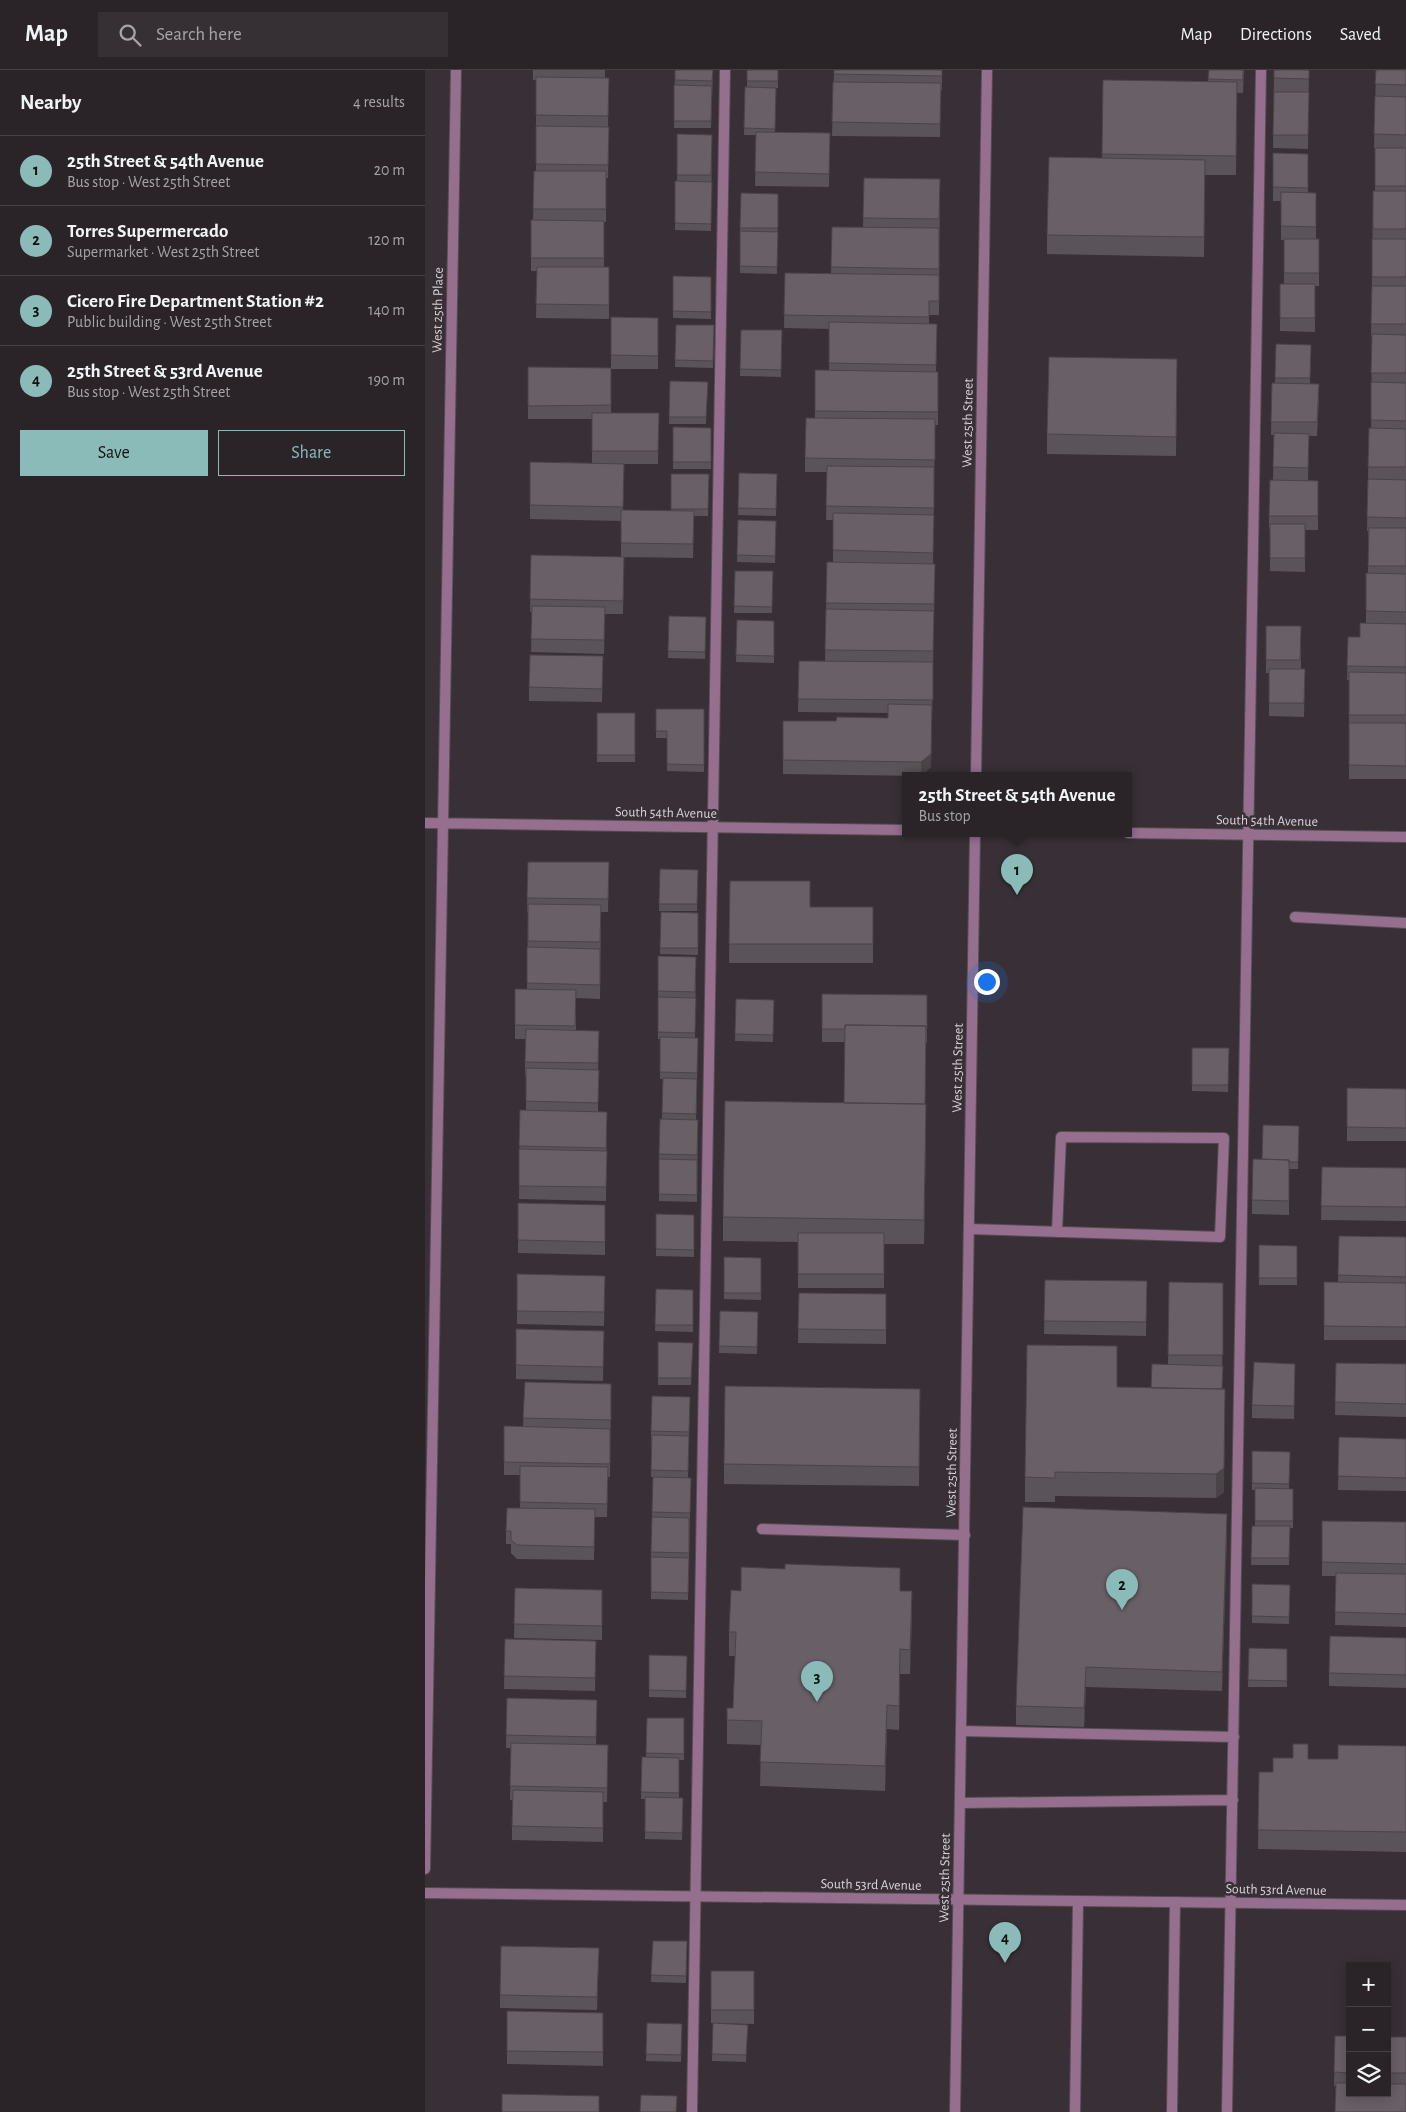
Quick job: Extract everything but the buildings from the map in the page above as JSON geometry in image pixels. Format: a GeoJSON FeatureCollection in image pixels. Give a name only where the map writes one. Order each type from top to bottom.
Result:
{"type":"FeatureCollection","features":[{"type":"Feature","properties":{"kind":"street","name":"West 25th Place"},"geometry":{"type":"LineString","coordinates":[[425,1869],[456,70]]}},
{"type":"Feature","properties":{"kind":"street"},"geometry":{"type":"LineString","coordinates":[[692,2112],[725,70]]}},
{"type":"Feature","properties":{"kind":"street","name":"West 25th Street"},"geometry":{"type":"LineString","coordinates":[[977,772],[987,70]]}},
{"type":"Feature","properties":{"kind":"street"},"geometry":{"type":"LineString","coordinates":[[1227,2112],[1261,70]]}},
{"type":"Feature","properties":{"kind":"street","name":"South 54th Avenue"},"geometry":{"type":"LineString","coordinates":[[425,822],[902,830]]}},
{"type":"Feature","properties":{"kind":"street","name":"South 54th Avenue"},"geometry":{"type":"LineString","coordinates":[[1132,833],[1406,837]]}},
{"type":"Feature","properties":{"kind":"street","name":"West 25th Street"},"geometry":{"type":"LineString","coordinates":[[955,2112],[975,837]]}},
{"type":"Feature","properties":{"kind":"street"},"geometry":{"type":"LineString","coordinates":[[1295,917],[1406,923]]}},
{"type":"Feature","properties":{"kind":"street"},"geometry":{"type":"LineString","coordinates":[[969,1229],[1220,1238],[1224,1138],[1061,1138],[1057,1232]]}},
{"type":"Feature","properties":{"kind":"street"},"geometry":{"type":"LineString","coordinates":[[762,1529],[965,1535]]}},
{"type":"Feature","properties":{"kind":"street"},"geometry":{"type":"LineString","coordinates":[[961,1731],[1234,1738]]}},
{"type":"Feature","properties":{"kind":"street"},"geometry":{"type":"LineString","coordinates":[[960,1803],[1233,1800]]}},
{"type":"Feature","properties":{"kind":"street","name":"South 53rd Avenue"},"geometry":{"type":"LineString","coordinates":[[425,1893],[1406,1905]]}},
{"type":"Feature","properties":{"kind":"street"},"geometry":{"type":"LineString","coordinates":[[1075,2112],[1078,1900]]}},
{"type":"Feature","properties":{"kind":"street"},"geometry":{"type":"LineString","coordinates":[[1172,2112],[1175,1902]]}},
{"type":"Feature","properties":{"kind":"place","name":"25th Street & 54th Avenue"},"geometry":{"type":"Point","coordinates":[1017,895]}},
{"type":"Feature","properties":{"kind":"place","name":"Torres Supermercado"},"geometry":{"type":"Point","coordinates":[1122,1610]}},
{"type":"Feature","properties":{"kind":"place","name":"Cicero Fire Department Station #2"},"geometry":{"type":"Point","coordinates":[817,1702]}},
{"type":"Feature","properties":{"kind":"place","name":"25th Street & 53rd Avenue"},"geometry":{"type":"Point","coordinates":[1005,1963]}}]}
